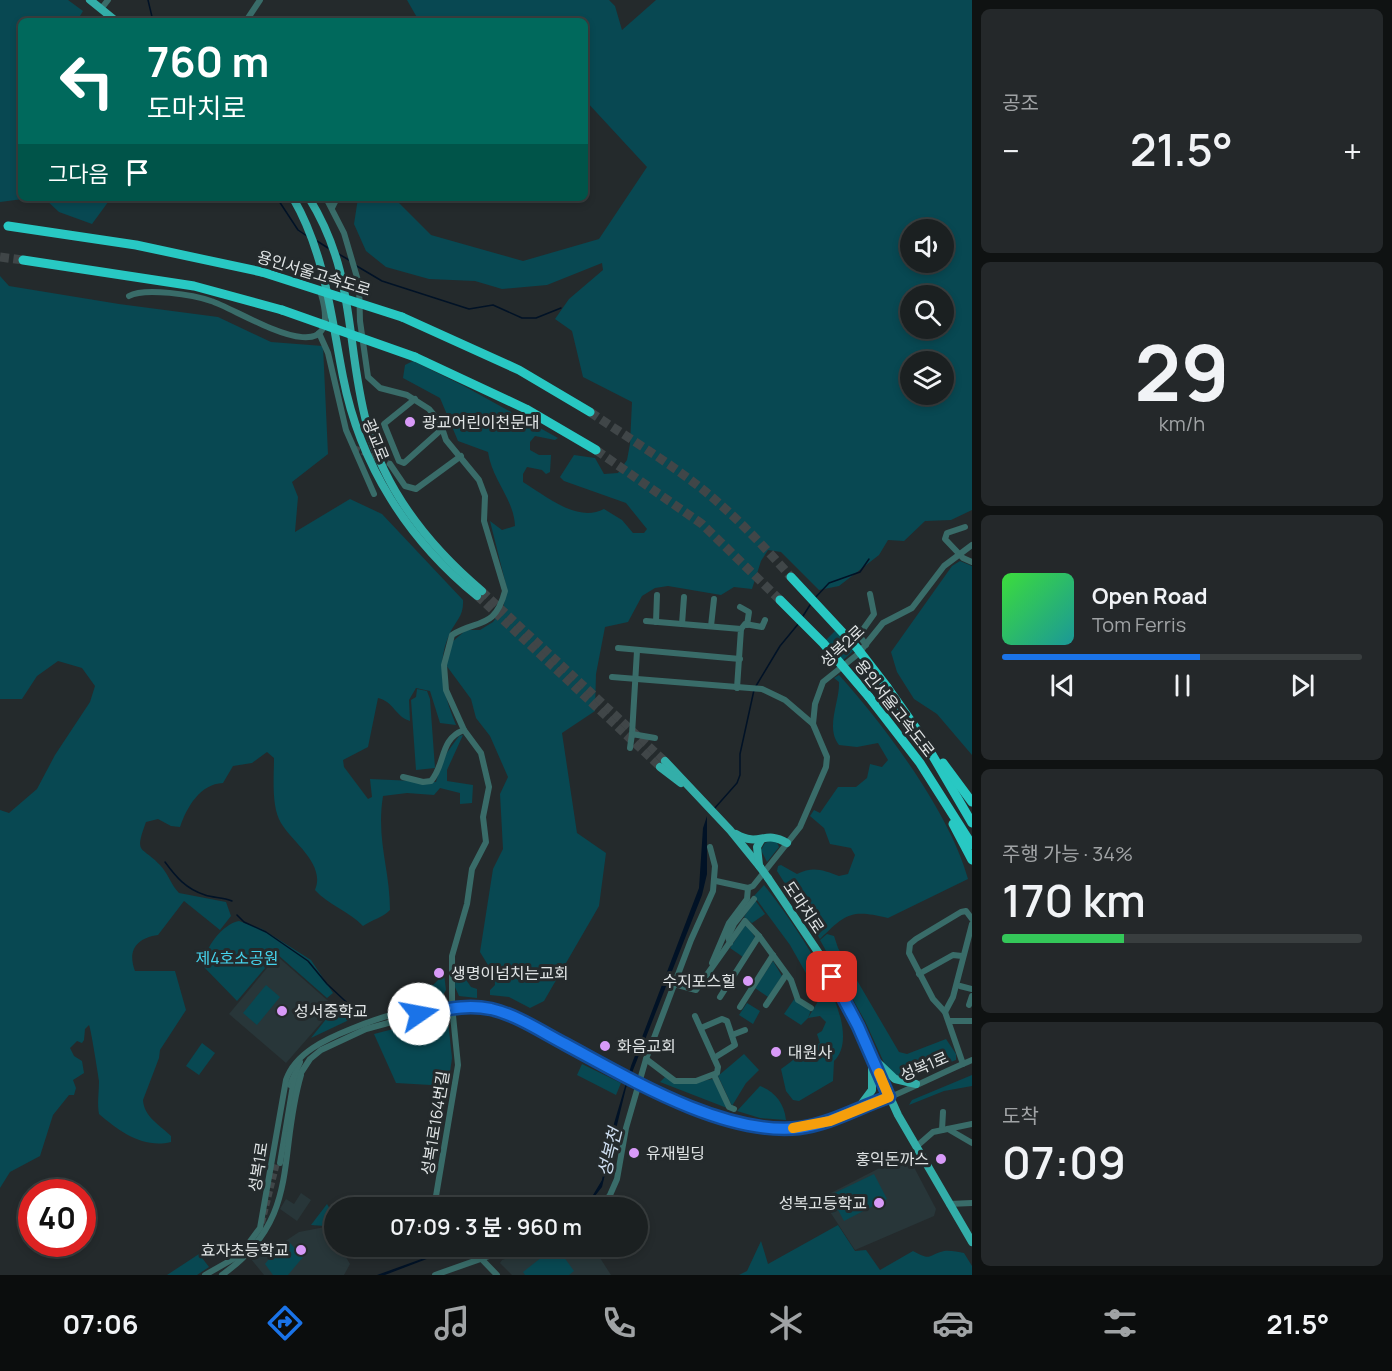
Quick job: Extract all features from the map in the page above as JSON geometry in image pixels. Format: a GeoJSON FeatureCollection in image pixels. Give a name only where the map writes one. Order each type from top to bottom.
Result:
{"type":"FeatureCollection","features":[{"type":"Feature","properties":{"kind":"highway","name":"용인서울고속도로"},"geometry":{"type":"LineString","coordinates":[[8,226],[136,245],[262,272],[402,316],[501,361],[591,411]]}},
{"type":"Feature","properties":{"kind":"highway"},"geometry":{"type":"LineString","coordinates":[[22,260],[194,286],[282,310],[415,357],[526,410],[596,450]]}},
{"type":"Feature","properties":{"kind":"highway","name":"용인서울고속도로"},"geometry":{"type":"LineString","coordinates":[[791,577],[839,628],[887,687],[920,734],[972,823]]}},
{"type":"Feature","properties":{"kind":"highway","name":"용인서울고속도로"},"geometry":{"type":"LineString","coordinates":[[780,600],[823,643],[869,697],[939,791],[972,845]]}},
{"type":"Feature","properties":{"kind":"highway"},"geometry":{"type":"LineString","coordinates":[[920,734],[972,802]]}},
{"type":"Feature","properties":{"kind":"highway"},"geometry":{"type":"LineString","coordinates":[[902,740],[972,860]]}},
{"type":"Feature","properties":{"kind":"main road"},"geometry":{"type":"LineString","coordinates":[[90,0],[112,18]]}},
{"type":"Feature","properties":{"kind":"main road","name":"광교로"},"geometry":{"type":"LineString","coordinates":[[295,201],[308,227],[320,260],[349,406],[357,434],[372,467],[395,506],[421,541],[480,594],[416,524],[382,465],[365,413],[339,262],[325,227],[311,201]]}},
{"type":"Feature","properties":{"kind":"main road","name":"도마치로"},"geometry":{"type":"LineString","coordinates":[[663,764],[695,792],[730,830],[760,867],[808,935],[871,1055],[889,1097],[972,1242]]}},
{"type":"Feature","properties":{"kind":"main road"},"geometry":{"type":"LineString","coordinates":[[730,830],[750,841],[775,837],[787,843]]}},
{"type":"Feature","properties":{"kind":"main road"},"geometry":{"type":"LineString","coordinates":[[760,867],[757,847],[761,840]]}},
{"type":"Feature","properties":{"kind":"main road"},"geometry":{"type":"LineString","coordinates":[[871,1055],[894,1079],[916,1083]]}},
{"type":"Feature","properties":{"kind":"main road"},"geometry":{"type":"LineString","coordinates":[[857,1110],[872,1090],[871,1055]]}},
{"type":"Feature","properties":{"kind":"street"},"geometry":{"type":"LineString","coordinates":[[100,9],[108,0]]}},
{"type":"Feature","properties":{"kind":"street"},"geometry":{"type":"LineString","coordinates":[[248,18],[260,0]]}},
{"type":"Feature","properties":{"kind":"street"},"geometry":{"type":"LineString","coordinates":[[328,201],[348,246],[357,274],[360,321],[368,377],[380,388],[415,399],[429,409],[446,440],[461,456],[416,489],[405,486],[390,464]]}},
{"type":"Feature","properties":{"kind":"street"},"geometry":{"type":"LineString","coordinates":[[332,208],[336,201]]}},
{"type":"Feature","properties":{"kind":"street"},"geometry":{"type":"LineString","coordinates":[[129,296],[149,292],[192,295],[224,305],[292,337],[305,338],[319,333]]}},
{"type":"Feature","properties":{"kind":"street"},"geometry":{"type":"LineString","coordinates":[[321,294],[326,315],[319,333],[328,353],[346,430],[374,494]]}},
{"type":"Feature","properties":{"kind":"street"},"geometry":{"type":"LineString","coordinates":[[415,399],[384,424],[399,462],[404,463],[442,429]]}},
{"type":"Feature","properties":{"kind":"street","name":"성복1로164번길"},"geometry":{"type":"LineString","coordinates":[[436,1197],[458,1065],[452,1006],[452,956],[467,904],[472,869],[486,842],[483,817],[489,787],[481,753],[464,730],[449,701],[445,673],[447,650],[452,635],[484,624],[502,602],[505,591],[484,521],[483,488],[461,456]]}},
{"type":"Feature","properties":{"kind":"street"},"geometry":{"type":"LineString","coordinates":[[965,526],[945,535],[946,543],[972,562]]}},
{"type":"Feature","properties":{"kind":"street","name":"성복2로"},"geometry":{"type":"LineString","coordinates":[[813,724],[815,704],[823,682],[851,661],[883,623],[907,611],[916,603],[944,566],[972,545]]}},
{"type":"Feature","properties":{"kind":"street"},"geometry":{"type":"LineString","coordinates":[[866,645],[859,635],[874,614],[870,594]]}},
{"type":"Feature","properties":{"kind":"street"},"geometry":{"type":"LineString","coordinates":[[656,622],[657,595]]}},
{"type":"Feature","properties":{"kind":"street"},"geometry":{"type":"LineString","coordinates":[[682,624],[684,597]]}},
{"type":"Feature","properties":{"kind":"street"},"geometry":{"type":"LineString","coordinates":[[711,626],[714,599]]}},
{"type":"Feature","properties":{"kind":"street"},"geometry":{"type":"LineString","coordinates":[[737,688],[744,627],[749,612],[740,607]]}},
{"type":"Feature","properties":{"kind":"street"},"geometry":{"type":"LineString","coordinates":[[646,621],[762,627],[765,620]]}},
{"type":"Feature","properties":{"kind":"street"},"geometry":{"type":"LineString","coordinates":[[618,648],[740,659]]}},
{"type":"Feature","properties":{"kind":"street"},"geometry":{"type":"LineString","coordinates":[[630,748],[637,651]]}},
{"type":"Feature","properties":{"kind":"street"},"geometry":{"type":"LineString","coordinates":[[612,677],[762,689],[785,700],[813,724],[827,757],[826,767],[800,826],[756,884],[748,888],[716,881]]}},
{"type":"Feature","properties":{"kind":"street"},"geometry":{"type":"LineString","coordinates":[[403,777],[423,782],[431,781],[447,743],[458,732],[464,730]]}},
{"type":"Feature","properties":{"kind":"street"},"geometry":{"type":"LineString","coordinates":[[632,734],[655,738]]}},
{"type":"Feature","properties":{"kind":"street"},"geometry":{"type":"LineString","coordinates":[[608,1197],[616,1179],[635,1081],[646,1059],[716,881],[710,847]]}},
{"type":"Feature","properties":{"kind":"street"},"geometry":{"type":"LineString","coordinates":[[702,984],[701,979],[717,953],[729,923],[747,898],[748,888]]}},
{"type":"Feature","properties":{"kind":"street"},"geometry":{"type":"LineString","coordinates":[[674,984],[693,991],[702,984],[730,943],[754,899]]}},
{"type":"Feature","properties":{"kind":"street"},"geometry":{"type":"LineString","coordinates":[[963,1064],[945,1012],[939,1007],[909,953],[910,944],[961,912],[966,911],[972,919]]}},
{"type":"Feature","properties":{"kind":"street"},"geometry":{"type":"LineString","coordinates":[[742,919],[774,955],[798,1000],[811,1008]]}},
{"type":"Feature","properties":{"kind":"street"},"geometry":{"type":"LineString","coordinates":[[945,1012],[952,997],[972,924]]}},
{"type":"Feature","properties":{"kind":"street"},"geometry":{"type":"LineString","coordinates":[[720,997],[759,936]]}},
{"type":"Feature","properties":{"kind":"street"},"geometry":{"type":"LineString","coordinates":[[740,1007],[774,955]]}},
{"type":"Feature","properties":{"kind":"street"},"geometry":{"type":"LineString","coordinates":[[919,974],[953,955],[962,956]]}},
{"type":"Feature","properties":{"kind":"street"},"geometry":{"type":"LineString","coordinates":[[766,1005],[786,975]]}},
{"type":"Feature","properties":{"kind":"street"},"geometry":{"type":"LineString","coordinates":[[960,986],[972,989]]}},
{"type":"Feature","properties":{"kind":"street"},"geometry":{"type":"LineString","coordinates":[[969,1005],[972,996]]}},
{"type":"Feature","properties":{"kind":"street","name":"성복1로"},"geometry":{"type":"LineString","coordinates":[[206,1275],[247,1249],[260,1228],[288,1074],[304,1053],[337,1035],[387,1015],[443,1005],[482,1008],[507,1014],[623,1076],[694,1107],[753,1127],[784,1129],[814,1126],[889,1097],[972,1060]]}},
{"type":"Feature","properties":{"kind":"street","name":"성복1로"},"geometry":{"type":"LineString","coordinates":[[292,1085],[306,1064],[321,1050],[366,1029],[452,1006]]}},
{"type":"Feature","properties":{"kind":"street"},"geometry":{"type":"LineString","coordinates":[[646,1059],[675,1081],[696,1082],[714,1075],[718,1067],[695,1016]]}},
{"type":"Feature","properties":{"kind":"street"},"geometry":{"type":"LineString","coordinates":[[701,1028],[724,1019],[732,1035],[735,1045],[714,1058]]}},
{"type":"Feature","properties":{"kind":"street"},"geometry":{"type":"LineString","coordinates":[[949,1021],[972,1021]]}},
{"type":"Feature","properties":{"kind":"street"},"geometry":{"type":"LineString","coordinates":[[732,1035],[745,1029]]}},
{"type":"Feature","properties":{"kind":"street","name":"성복1로"},"geometry":{"type":"LineString","coordinates":[[292,1085],[300,1063],[313,1049]]}},
{"type":"Feature","properties":{"kind":"street","name":"성복1로"},"geometry":{"type":"LineString","coordinates":[[222,1275],[249,1253],[269,1226],[278,1207],[296,1099],[306,1064]]}},
{"type":"Feature","properties":{"kind":"street"},"geometry":{"type":"LineString","coordinates":[[714,1075],[729,1107],[734,1109]]}},
{"type":"Feature","properties":{"kind":"street"},"geometry":{"type":"LineString","coordinates":[[279,1163],[292,1085]]}},
{"type":"Feature","properties":{"kind":"street"},"geometry":{"type":"LineString","coordinates":[[943,1112],[945,1130]]}},
{"type":"Feature","properties":{"kind":"street"},"geometry":{"type":"LineString","coordinates":[[917,1146],[928,1135],[972,1124]]}},
{"type":"Feature","properties":{"kind":"street"},"geometry":{"type":"LineString","coordinates":[[945,1130],[972,1143]]}},
{"type":"Feature","properties":{"kind":"street"},"geometry":{"type":"LineString","coordinates":[[270,1173],[278,1176],[284,1173]]}},
{"type":"Feature","properties":{"kind":"street"},"geometry":{"type":"LineString","coordinates":[[265,1205],[273,1201],[278,1207]]}},
{"type":"Feature","properties":{"kind":"street"},"geometry":{"type":"LineString","coordinates":[[949,1204],[972,1203]]}},
{"type":"Feature","properties":{"kind":"street"},"geometry":{"type":"LineString","coordinates":[[435,1275],[487,1257]]}},
{"type":"Feature","properties":{"kind":"street"},"geometry":{"type":"LineString","coordinates":[[481,1259],[497,1275]]}},
{"type":"Feature","properties":{"kind":"shaded area","name":"성서중학교"},"geometry":{"type":"Polygon","coordinates":[[[277,956],[335,1007],[286,1063],[229,1014],[277,956]]]}},
{"type":"Feature","properties":{"kind":"shaded area","name":"성복고등학교"},"geometry":{"type":"Polygon","coordinates":[[[907,1154],[936,1209],[934,1216],[855,1250],[821,1198],[907,1154]]]}},
{"type":"Feature","properties":{"kind":"shaded area"},"geometry":{"type":"Polygon","coordinates":[[[301,1193],[311,1200],[297,1221],[280,1209],[286,1199],[294,1204],[301,1193]]]}},
{"type":"Feature","properties":{"kind":"shaded area","name":"효자초등학교"},"geometry":{"type":"Polygon","coordinates":[[[324,1227],[324,1257],[346,1257],[350,1264],[344,1275],[264,1275],[251,1259],[261,1248],[278,1246],[299,1232],[324,1227]]]}},
{"type":"Feature","properties":{"kind":"shaded area"},"geometry":{"type":"Polygon","coordinates":[[[511,1257],[599,1257],[611,1275],[512,1275],[500,1263],[511,1257]]]}},
{"type":"Feature","properties":{"kind":"green space"},"geometry":{"type":"Polygon","coordinates":[[[0,0],[68,0],[83,11],[79,18],[18,18],[18,200],[0,202],[0,0]]]}},
{"type":"Feature","properties":{"kind":"green space"},"geometry":{"type":"Polygon","coordinates":[[[407,0],[609,0],[615,6],[622,30],[656,0],[972,0],[972,510],[951,520],[925,521],[904,541],[888,540],[879,555],[839,586],[819,590],[781,552],[768,550],[761,561],[752,589],[734,587],[721,595],[668,586],[655,588],[642,596],[628,622],[605,627],[596,674],[595,711],[562,733],[577,833],[606,853],[599,906],[544,1001],[530,1008],[509,997],[490,995],[490,990],[495,985],[494,975],[480,952],[493,869],[503,849],[500,794],[508,777],[490,736],[476,718],[471,699],[446,665],[452,642],[466,630],[480,630],[493,622],[503,609],[507,589],[490,521],[502,530],[515,526],[514,516],[494,472],[488,452],[458,441],[440,398],[403,378],[405,365],[413,361],[464,386],[558,438],[555,440],[535,436],[530,442],[530,450],[539,455],[551,455],[550,472],[546,474],[542,470],[527,467],[523,474],[523,482],[562,506],[583,513],[604,509],[622,520],[633,533],[644,533],[647,529],[626,503],[564,481],[560,477],[574,455],[595,458],[604,474],[618,473],[627,460],[632,402],[583,377],[572,331],[555,319],[569,299],[603,270],[602,263],[547,285],[502,289],[475,281],[429,279],[386,267],[366,251],[354,224],[358,201],[397,201],[431,235],[523,261],[599,239],[647,167],[588,103],[588,18],[417,18],[407,0]]]}},
{"type":"Feature","properties":{"kind":"green space"},"geometry":{"type":"Polygon","coordinates":[[[47,201],[109,201],[92,224],[59,212],[47,201]]]}},
{"type":"Feature","properties":{"kind":"green space"},"geometry":{"type":"Polygon","coordinates":[[[0,276],[9,286],[218,317],[271,342],[323,346],[328,454],[292,482],[298,497],[295,532],[350,499],[382,514],[463,600],[461,614],[445,645],[442,668],[445,691],[456,725],[440,723],[430,691],[416,688],[409,700],[410,721],[401,716],[387,702],[378,698],[368,747],[343,760],[344,767],[368,799],[372,797],[370,779],[436,782],[443,758],[459,736],[463,735],[447,770],[447,781],[473,785],[472,803],[460,804],[460,793],[440,788],[434,795],[407,793],[383,796],[381,827],[390,910],[363,926],[315,890],[317,880],[312,862],[286,830],[278,816],[274,791],[274,758],[267,752],[252,763],[233,766],[223,783],[215,784],[201,792],[186,812],[180,827],[171,826],[158,819],[146,822],[140,840],[141,848],[163,868],[179,893],[226,902],[231,916],[220,930],[184,901],[158,935],[139,942],[133,951],[135,971],[175,971],[186,1010],[160,1050],[143,1100],[146,1111],[171,1136],[171,1142],[161,1144],[141,1141],[115,1127],[99,1114],[99,1081],[89,1025],[85,1029],[82,1043],[77,1041],[70,1048],[74,1056],[82,1061],[84,1073],[73,1080],[76,1088],[74,1095],[69,1095],[53,1115],[40,1156],[10,1172],[0,1188],[0,810],[9,813],[37,789],[55,755],[90,702],[95,686],[82,668],[58,661],[37,676],[22,699],[0,699],[0,276]]]}},
{"type":"Feature","properties":{"kind":"green space"},"geometry":{"type":"Polygon","coordinates":[[[960,561],[972,566],[972,755],[937,714],[914,699],[897,672],[891,652],[952,566],[960,561]]]}},
{"type":"Feature","properties":{"kind":"green space"},"geometry":{"type":"Polygon","coordinates":[[[835,631],[853,651],[838,665],[820,646],[835,631]]]}},
{"type":"Feature","properties":{"kind":"green space"},"geometry":{"type":"Polygon","coordinates":[[[839,675],[876,719],[914,771],[947,826],[968,879],[888,918],[866,914],[850,915],[837,923],[820,939],[777,871],[778,866],[781,865],[797,874],[813,870],[839,876],[848,874],[855,855],[851,848],[830,844],[824,828],[810,816],[814,810],[820,813],[838,787],[856,787],[867,778],[870,764],[882,767],[888,760],[878,743],[857,747],[839,745],[833,731],[833,723],[839,689],[839,682],[834,678],[839,675]]]}},
{"type":"Feature","properties":{"kind":"green space"},"geometry":{"type":"Polygon","coordinates":[[[417,689],[427,691],[430,699],[435,768],[416,770],[411,700],[416,697],[417,689]]]}},
{"type":"Feature","properties":{"kind":"green space"},"geometry":{"type":"Polygon","coordinates":[[[777,842],[779,847],[767,862],[761,850],[765,843],[777,842]]]}},
{"type":"Feature","properties":{"kind":"green space"},"geometry":{"type":"Polygon","coordinates":[[[764,885],[790,920],[822,971],[842,1023],[842,1045],[834,1061],[833,1081],[799,1101],[793,1100],[786,1091],[781,1069],[820,1043],[817,1034],[822,1031],[826,1022],[820,1016],[808,1018],[820,998],[790,945],[754,896],[764,885]]]}},
{"type":"Feature","properties":{"kind":"green space"},"geometry":{"type":"Polygon","coordinates":[[[755,900],[765,914],[752,923],[744,917],[755,900]]]}},
{"type":"Feature","properties":{"kind":"green space","name":"제4호소공원"},"geometry":{"type":"Polygon","coordinates":[[[239,921],[262,929],[311,960],[333,993],[327,998],[277,954],[237,1001],[203,966],[210,945],[215,938],[226,927],[239,921]]]}},
{"type":"Feature","properties":{"kind":"green space"},"geometry":{"type":"Polygon","coordinates":[[[746,924],[755,937],[743,957],[730,948],[746,924]]]}},
{"type":"Feature","properties":{"kind":"green space"},"geometry":{"type":"Polygon","coordinates":[[[827,934],[834,936],[838,948],[899,1052],[907,1054],[946,1039],[956,1054],[956,1060],[907,1079],[899,1077],[886,1067],[865,1021],[820,940],[827,934]]]}},
{"type":"Feature","properties":{"kind":"green space"},"geometry":{"type":"Polygon","coordinates":[[[773,961],[782,976],[768,997],[755,988],[773,961]]]}},
{"type":"Feature","properties":{"kind":"green space"},"geometry":{"type":"Polygon","coordinates":[[[456,970],[460,971],[471,987],[477,989],[477,998],[459,996],[455,987],[456,970]]]}},
{"type":"Feature","properties":{"kind":"green space"},"geometry":{"type":"Polygon","coordinates":[[[444,974],[446,990],[442,997],[426,1003],[419,998],[415,988],[422,984],[433,985],[444,974]]]}},
{"type":"Feature","properties":{"kind":"green space"},"geometry":{"type":"Polygon","coordinates":[[[266,985],[280,997],[257,1025],[243,1013],[266,985]]]}},
{"type":"Feature","properties":{"kind":"green space"},"geometry":{"type":"Polygon","coordinates":[[[795,998],[811,1010],[808,1018],[801,1025],[784,1014],[795,998]]]}},
{"type":"Feature","properties":{"kind":"green space"},"geometry":{"type":"Polygon","coordinates":[[[747,1003],[760,1011],[753,1024],[739,1015],[747,1003]]]}},
{"type":"Feature","properties":{"kind":"green space"},"geometry":{"type":"Polygon","coordinates":[[[335,1008],[351,1019],[311,1038],[335,1008]]]}},
{"type":"Feature","properties":{"kind":"green space"},"geometry":{"type":"Polygon","coordinates":[[[443,1016],[448,1021],[452,1058],[448,1086],[396,1083],[374,1034],[443,1016]]]}},
{"type":"Feature","properties":{"kind":"green space"},"geometry":{"type":"Polygon","coordinates":[[[202,1043],[215,1053],[199,1075],[186,1066],[202,1043]]]}},
{"type":"Feature","properties":{"kind":"green space"},"geometry":{"type":"Polygon","coordinates":[[[744,1054],[759,1070],[746,1083],[732,1106],[718,1076],[744,1054]]]}},
{"type":"Feature","properties":{"kind":"green space"},"geometry":{"type":"Polygon","coordinates":[[[582,1064],[621,1083],[616,1095],[577,1075],[582,1064]]]}},
{"type":"Feature","properties":{"kind":"green space"},"geometry":{"type":"Polygon","coordinates":[[[972,1075],[972,1086],[944,1091],[909,1105],[912,1100],[972,1075]]]}},
{"type":"Feature","properties":{"kind":"green space"},"geometry":{"type":"Polygon","coordinates":[[[665,1077],[683,1083],[713,1079],[727,1108],[660,1082],[665,1077]]]}},
{"type":"Feature","properties":{"kind":"green space"},"geometry":{"type":"Polygon","coordinates":[[[760,1086],[770,1091],[778,1099],[786,1120],[760,1118],[737,1111],[760,1086]]]}},
{"type":"Feature","properties":{"kind":"green space"},"geometry":{"type":"Polygon","coordinates":[[[874,1174],[887,1199],[844,1221],[838,1210],[833,1213],[824,1198],[874,1174]]]}},
{"type":"Feature","properties":{"kind":"green space"},"geometry":{"type":"Polygon","coordinates":[[[324,1208],[324,1226],[311,1225],[324,1208]]]}},
{"type":"Feature","properties":{"kind":"green space"},"geometry":{"type":"Polygon","coordinates":[[[838,1225],[855,1251],[866,1250],[880,1270],[913,1251],[929,1257],[949,1251],[964,1253],[972,1266],[972,1275],[739,1275],[747,1271],[761,1241],[768,1264],[838,1225]]]}},
{"type":"Feature","properties":{"kind":"green space"},"geometry":{"type":"Polygon","coordinates":[[[290,1243],[303,1257],[288,1275],[273,1275],[265,1264],[275,1251],[290,1243]]]}},
{"type":"Feature","properties":{"kind":"green space"},"geometry":{"type":"Polygon","coordinates":[[[199,1254],[209,1267],[197,1275],[167,1275],[199,1254]]]}},
{"type":"Feature","properties":{"kind":"green space"},"geometry":{"type":"Polygon","coordinates":[[[542,1257],[564,1257],[574,1271],[569,1275],[525,1275],[523,1272],[542,1257]]]}},
{"type":"Feature","properties":{"kind":"water","name":"성복천"},"geometry":{"type":"Polygon","coordinates":[[[707,816],[707,874],[702,895],[626,1088],[602,1187],[594,1197],[590,1197],[602,1180],[610,1137],[631,1066],[699,888],[703,828],[707,816]]]}},
{"type":"Feature","properties":{"kind":"water"},"geometry":{"type":"Polygon","coordinates":[[[427,1257],[432,1257],[385,1275],[377,1275],[427,1257]]]}},
{"type":"Feature","properties":{"kind":"waterway"},"geometry":{"type":"LineString","coordinates":[[148,0],[152,18]]}},
{"type":"Feature","properties":{"kind":"waterway"},"geometry":{"type":"LineString","coordinates":[[279,201],[298,230],[307,236]]}},
{"type":"Feature","properties":{"kind":"waterway"},"geometry":{"type":"LineString","coordinates":[[317,241],[328,248]]}},
{"type":"Feature","properties":{"kind":"waterway"},"geometry":{"type":"LineString","coordinates":[[337,253],[349,260]]}},
{"type":"Feature","properties":{"kind":"waterway"},"geometry":{"type":"LineString","coordinates":[[355,265],[382,281],[469,309],[493,305],[522,318],[536,318],[561,308]]}},
{"type":"Feature","properties":{"kind":"waterway"},"geometry":{"type":"LineString","coordinates":[[814,599],[829,583],[860,572],[869,559]]}},
{"type":"Feature","properties":{"kind":"waterway"},"geometry":{"type":"LineString","coordinates":[[803,616],[810,605]]}},
{"type":"Feature","properties":{"kind":"waterway"},"geometry":{"type":"LineString","coordinates":[[756,686],[780,646],[799,623]]}},
{"type":"Feature","properties":{"kind":"waterway"},"geometry":{"type":"LineString","coordinates":[[714,809],[737,783],[740,775],[740,754],[754,690]]}},
{"type":"Feature","properties":{"kind":"waterway"},"geometry":{"type":"LineString","coordinates":[[165,862],[177,877],[192,889],[205,895],[232,901]]}},
{"type":"Feature","properties":{"kind":"waterway"},"geometry":{"type":"LineString","coordinates":[[237,915],[244,922],[266,932],[308,961],[327,984],[359,1014]]}},
{"type":"Feature","properties":{"kind":"tunnel"},"geometry":{"type":"LineString","coordinates":[[0,257],[23,260]]}},
{"type":"Feature","properties":{"kind":"tunnel"},"geometry":{"type":"LineString","coordinates":[[590,412],[706,492],[730,513],[791,577]]}},
{"type":"Feature","properties":{"kind":"tunnel"},"geometry":{"type":"LineString","coordinates":[[354,448],[390,464]]}},
{"type":"Feature","properties":{"kind":"tunnel"},"geometry":{"type":"LineString","coordinates":[[596,450],[702,524],[780,600]]}},
{"type":"Feature","properties":{"kind":"tunnel"},"geometry":{"type":"LineString","coordinates":[[482,591],[665,761]]}},
{"type":"Feature","properties":{"kind":"tunnel"},"geometry":{"type":"LineString","coordinates":[[477,596],[660,767]]}},
{"type":"Feature","properties":{"kind":"tunnel"},"geometry":{"type":"LineString","coordinates":[[262,1223],[277,1163]]}},
{"type":"Feature","properties":{"kind":"slow traffic"},"geometry":{"type":"LineString","coordinates":[[793,1128],[814,1126],[830,1121],[889,1097],[879,1073]]}},
{"type":"Feature","properties":{"kind":"place","name":"광교어린이천문대"},"geometry":{"type":"Point","coordinates":[410,422]}},
{"type":"Feature","properties":{"kind":"place","name":"생명이넘치는교회"},"geometry":{"type":"Point","coordinates":[439,973]}},
{"type":"Feature","properties":{"kind":"place","name":"수지포스힐"},"geometry":{"type":"Point","coordinates":[748,981]}},
{"type":"Feature","properties":{"kind":"place","name":"성서중학교"},"geometry":{"type":"Point","coordinates":[282,1011]}},
{"type":"Feature","properties":{"kind":"place","name":"화음교회"},"geometry":{"type":"Point","coordinates":[605,1046]}},
{"type":"Feature","properties":{"kind":"place","name":"대원사"},"geometry":{"type":"Point","coordinates":[776,1052]}},
{"type":"Feature","properties":{"kind":"place","name":"유재빌딩"},"geometry":{"type":"Point","coordinates":[634,1153]}},
{"type":"Feature","properties":{"kind":"place","name":"홍익돈까스"},"geometry":{"type":"Point","coordinates":[941,1159]}},
{"type":"Feature","properties":{"kind":"place","name":"성복고등학교"},"geometry":{"type":"Point","coordinates":[879,1203]}},
{"type":"Feature","properties":{"kind":"place","name":"효자초등학교"},"geometry":{"type":"Point","coordinates":[301,1250]}},
{"type":"Feature","properties":{"kind":"route"},"geometry":{"type":"LineString","coordinates":[[419,1014],[452,1006],[498,1011],[518,1019],[623,1076],[694,1107],[745,1126],[797,1128],[830,1121],[889,1097],[858,1026],[832,977]]}}]}
